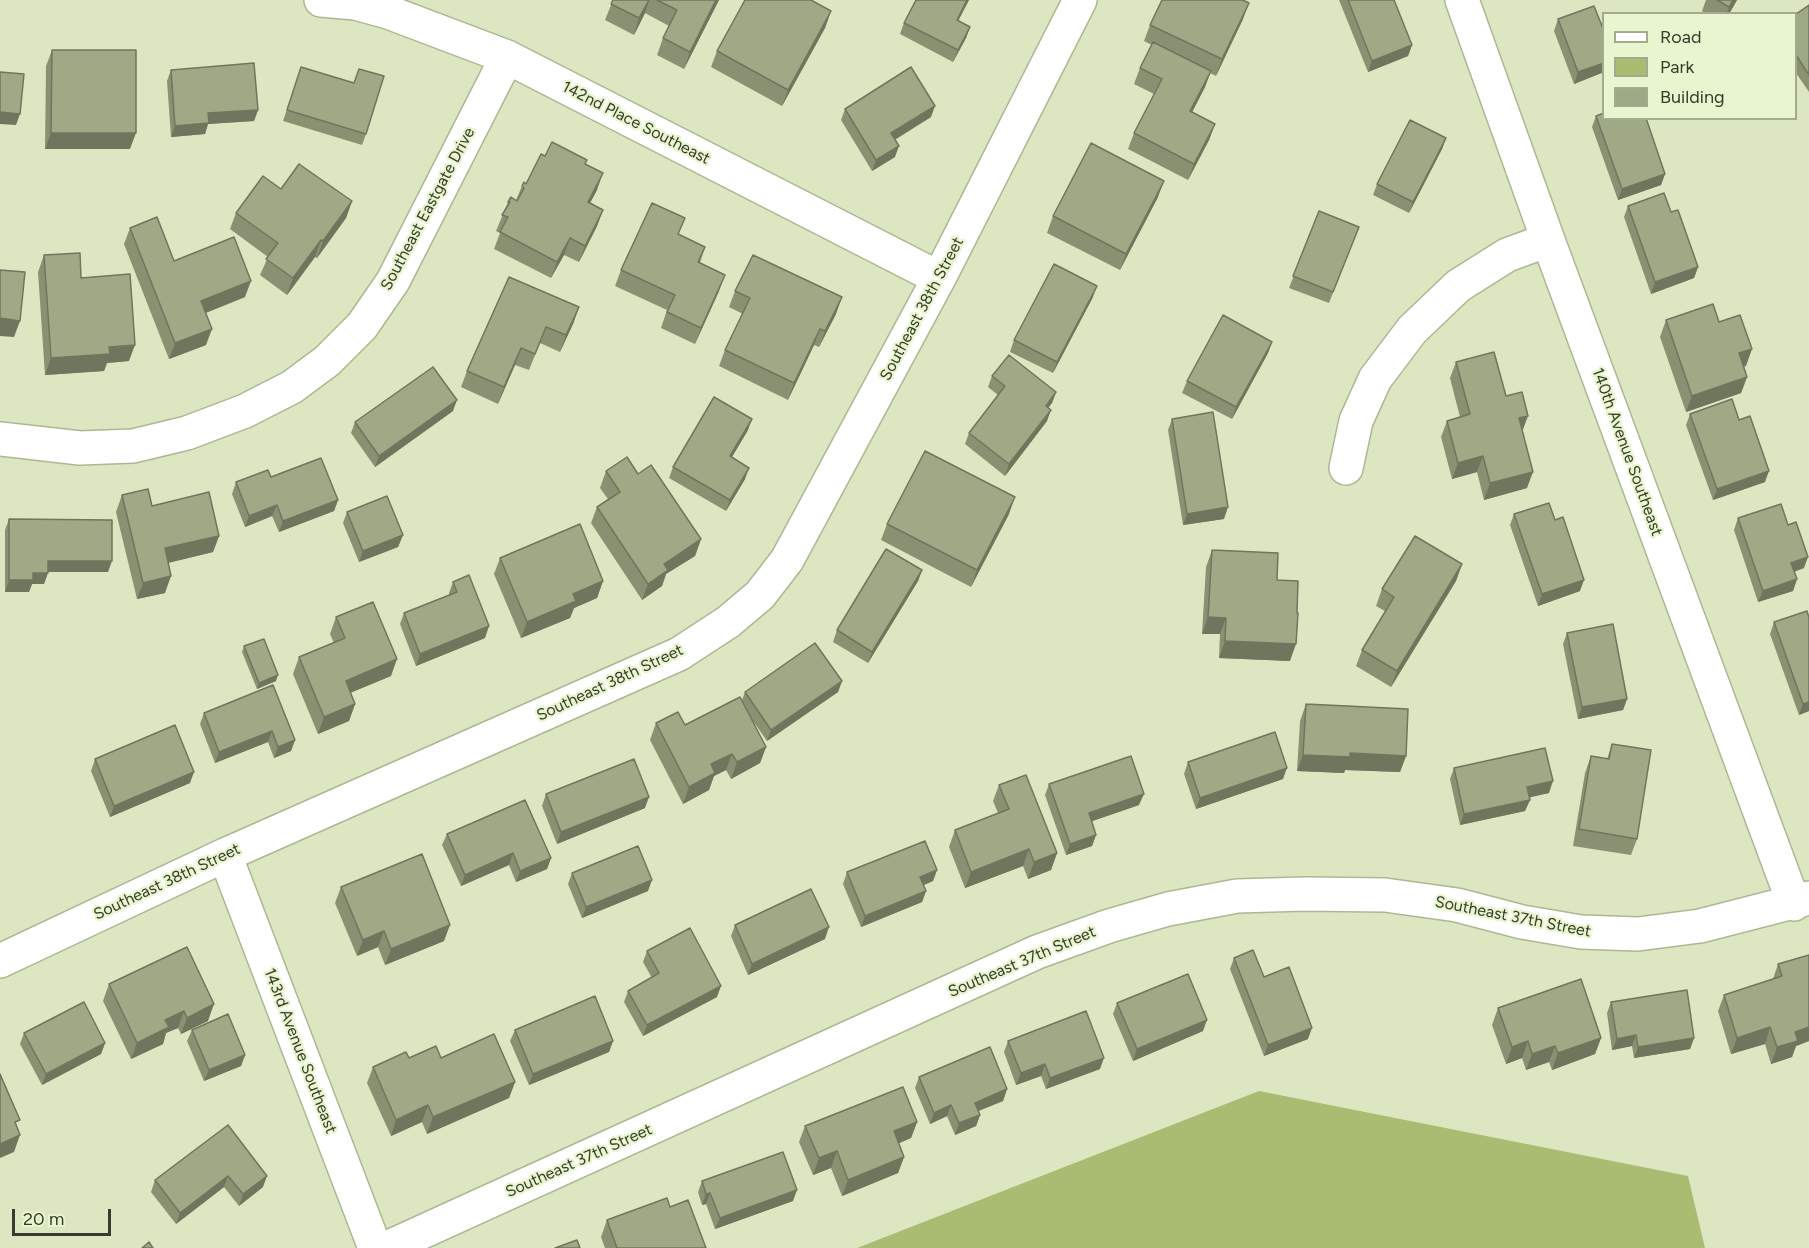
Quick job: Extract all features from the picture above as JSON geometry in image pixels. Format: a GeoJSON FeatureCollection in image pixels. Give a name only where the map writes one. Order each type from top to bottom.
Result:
{"type":"FeatureCollection","features":[{"type":"Feature","properties":{"kind":"street","name":"142nd Place Southeast"},"geometry":{"type":"LineString","coordinates":[[321,0],[355,3],[388,12],[507,57],[939,278]]}},
{"type":"Feature","properties":{"kind":"street","name":"Southeast 38th Street"},"geometry":{"type":"LineString","coordinates":[[0,961],[225,855],[679,654],[728,622],[760,595],[787,560],[939,278],[1080,0]]}},
{"type":"Feature","properties":{"kind":"street","name":"140th Avenue Southeast"},"geometry":{"type":"LineString","coordinates":[[1462,0],[1548,240],[1802,901]]}},
{"type":"Feature","properties":{"kind":"street","name":"Southeast Eastgate Drive"},"geometry":{"type":"LineString","coordinates":[[0,439],[80,448],[133,446],[187,433],[245,411],[292,387],[327,361],[362,326],[393,281],[507,57]]}},
{"type":"Feature","properties":{"kind":"street"},"geometry":{"type":"LineString","coordinates":[[1346,468],[1356,421],[1375,379],[1412,330],[1458,286],[1508,255],[1548,240]]}},
{"type":"Feature","properties":{"kind":"street","name":"143rd Avenue Southeast"},"geometry":{"type":"LineString","coordinates":[[225,855],[375,1248]]}},
{"type":"Feature","properties":{"kind":"street","name":"Southeast 37th Street"},"geometry":{"type":"LineString","coordinates":[[387,1248],[1037,952],[1109,926],[1168,909],[1237,896],[1385,895],[1457,905],[1522,922],[1581,932],[1638,934],[1700,926],[1802,901]]}},
{"type":"Feature","properties":{"kind":"green space"},"geometry":{"type":"Polygon","coordinates":[[[1259,1091],[1688,1176],[1705,1248],[857,1248],[1259,1091]]]}},
{"type":"Feature","properties":{"kind":"building"},"geometry":{"type":"Polygon","coordinates":[[[613,0],[649,0],[639,18],[611,4],[613,0]]]}},
{"type":"Feature","properties":{"kind":"building"},"geometry":{"type":"Polygon","coordinates":[[[657,0],[716,0],[690,52],[663,38],[677,10],[657,0]]]}},
{"type":"Feature","properties":{"kind":"building"},"geometry":{"type":"Polygon","coordinates":[[[745,0],[811,0],[831,11],[788,90],[717,51],[745,0]]]}},
{"type":"Feature","properties":{"kind":"building"},"geometry":{"type":"Polygon","coordinates":[[[916,0],[967,0],[957,20],[970,27],[958,50],[904,23],[916,0]]]}},
{"type":"Feature","properties":{"kind":"building"},"geometry":{"type":"Polygon","coordinates":[[[1162,0],[1243,0],[1249,3],[1222,59],[1150,25],[1162,0]]]}},
{"type":"Feature","properties":{"kind":"building"},"geometry":{"type":"Polygon","coordinates":[[[1348,0],[1394,0],[1412,45],[1372,61],[1348,0]]]}},
{"type":"Feature","properties":{"kind":"building"},"geometry":{"type":"Polygon","coordinates":[[[1717,0],[1733,0],[1729,7],[1717,0]]]}},
{"type":"Feature","properties":{"kind":"building"},"geometry":{"type":"Polygon","coordinates":[[[1809,5],[1809,75],[1797,57],[1797,13],[1809,5]]]}},
{"type":"Feature","properties":{"kind":"building"},"geometry":{"type":"Polygon","coordinates":[[[1594,6],[1602,26],[1602,64],[1578,72],[1558,19],[1594,6]]]}},
{"type":"Feature","properties":{"kind":"building"},"geometry":{"type":"Polygon","coordinates":[[[1153,42],[1211,71],[1190,111],[1215,124],[1194,164],[1134,133],[1162,79],[1140,68],[1153,42]]]}},
{"type":"Feature","properties":{"kind":"building"},"geometry":{"type":"Polygon","coordinates":[[[52,50],[136,50],[136,133],[51,133],[52,50]]]}},
{"type":"Feature","properties":{"kind":"building"},"geometry":{"type":"Polygon","coordinates":[[[254,63],[258,110],[208,113],[209,123],[175,126],[171,70],[254,63]]]}},
{"type":"Feature","properties":{"kind":"building"},"geometry":{"type":"Polygon","coordinates":[[[301,67],[354,83],[359,69],[384,76],[366,134],[287,110],[301,67]]]}},
{"type":"Feature","properties":{"kind":"building"},"geometry":{"type":"Polygon","coordinates":[[[911,67],[935,106],[891,133],[899,146],[876,160],[845,109],[911,67]]]}},
{"type":"Feature","properties":{"kind":"building"},"geometry":{"type":"Polygon","coordinates":[[[0,72],[24,74],[20,114],[0,112],[0,72]]]}},
{"type":"Feature","properties":{"kind":"building"},"geometry":{"type":"Polygon","coordinates":[[[1602,114],[1602,120],[1647,120],[1665,174],[1622,189],[1596,116],[1602,114]]]}},
{"type":"Feature","properties":{"kind":"building"},"geometry":{"type":"Polygon","coordinates":[[[1410,120],[1446,138],[1413,202],[1377,184],[1410,120]]]}},
{"type":"Feature","properties":{"kind":"building"},"geometry":{"type":"Polygon","coordinates":[[[552,142],[587,160],[585,164],[603,173],[588,202],[603,210],[585,246],[570,238],[557,262],[500,232],[508,217],[502,215],[510,202],[508,202],[511,197],[517,201],[524,188],[522,186],[524,182],[526,184],[541,154],[545,156],[552,142]]]}},
{"type":"Feature","properties":{"kind":"building"},"geometry":{"type":"Polygon","coordinates":[[[1091,143],[1164,181],[1126,254],[1053,216],[1091,143]]]}},
{"type":"Feature","properties":{"kind":"building"},"geometry":{"type":"Polygon","coordinates":[[[299,164],[352,201],[293,278],[266,259],[278,243],[236,213],[263,176],[281,189],[299,164]]]}},
{"type":"Feature","properties":{"kind":"building"},"geometry":{"type":"Polygon","coordinates":[[[1664,193],[1671,212],[1678,210],[1698,267],[1655,282],[1628,206],[1664,193]]]}},
{"type":"Feature","properties":{"kind":"building"},"geometry":{"type":"Polygon","coordinates":[[[652,203],[685,218],[678,234],[705,247],[698,262],[725,275],[701,328],[667,312],[675,295],[621,270],[652,203]]]}},
{"type":"Feature","properties":{"kind":"building"},"geometry":{"type":"Polygon","coordinates":[[[1319,211],[1359,227],[1333,292],[1293,276],[1319,211]]]}},
{"type":"Feature","properties":{"kind":"building"},"geometry":{"type":"Polygon","coordinates":[[[157,217],[174,261],[234,237],[251,281],[201,301],[212,329],[175,343],[130,228],[157,217]]]}},
{"type":"Feature","properties":{"kind":"building"},"geometry":{"type":"Polygon","coordinates":[[[80,253],[81,278],[130,274],[135,345],[109,347],[110,354],[51,358],[44,255],[80,253]]]}},
{"type":"Feature","properties":{"kind":"building"},"geometry":{"type":"Polygon","coordinates":[[[753,255],[842,297],[825,331],[820,329],[794,383],[725,350],[750,298],[735,291],[753,255]]]}},
{"type":"Feature","properties":{"kind":"building"},"geometry":{"type":"Polygon","coordinates":[[[1054,264],[1097,286],[1057,362],[1014,340],[1054,264]]]}},
{"type":"Feature","properties":{"kind":"building"},"geometry":{"type":"Polygon","coordinates":[[[0,270],[25,272],[20,321],[0,318],[0,270]]]}},
{"type":"Feature","properties":{"kind":"building"},"geometry":{"type":"Polygon","coordinates":[[[509,277],[579,307],[566,335],[546,327],[535,354],[521,348],[504,387],[467,371],[509,277]]]}},
{"type":"Feature","properties":{"kind":"building"},"geometry":{"type":"Polygon","coordinates":[[[1713,304],[1719,322],[1740,315],[1752,349],[1739,353],[1747,377],[1692,396],[1666,320],[1713,304]]]}},
{"type":"Feature","properties":{"kind":"building"},"geometry":{"type":"Polygon","coordinates":[[[1223,315],[1272,342],[1236,407],[1187,381],[1223,315]]]}},
{"type":"Feature","properties":{"kind":"building"},"geometry":{"type":"Polygon","coordinates":[[[1494,352],[1506,396],[1522,392],[1528,416],[1519,418],[1533,472],[1490,483],[1483,456],[1458,463],[1447,421],[1470,414],[1456,362],[1494,352]]]}},
{"type":"Feature","properties":{"kind":"building"},"geometry":{"type":"Polygon","coordinates":[[[1009,355],[1056,392],[1046,406],[1051,410],[1009,464],[969,433],[1005,386],[992,376],[1009,355]]]}},
{"type":"Feature","properties":{"kind":"building"},"geometry":{"type":"Polygon","coordinates":[[[433,367],[457,400],[379,456],[355,422],[433,367]]]}},
{"type":"Feature","properties":{"kind":"building"},"geometry":{"type":"Polygon","coordinates":[[[714,397],[752,419],[730,456],[749,468],[730,500],[673,467],[714,397]]]}},
{"type":"Feature","properties":{"kind":"building"},"geometry":{"type":"Polygon","coordinates":[[[1732,399],[1739,420],[1750,416],[1769,471],[1717,489],[1690,414],[1732,399]]]}},
{"type":"Feature","properties":{"kind":"building"},"geometry":{"type":"Polygon","coordinates":[[[1213,412],[1228,507],[1187,514],[1172,419],[1213,412]]]}},
{"type":"Feature","properties":{"kind":"building"},"geometry":{"type":"Polygon","coordinates":[[[925,451],[1015,497],[977,570],[887,524],[925,451]]]}},
{"type":"Feature","properties":{"kind":"building"},"geometry":{"type":"Polygon","coordinates":[[[627,457],[638,474],[651,465],[701,539],[664,564],[668,570],[648,584],[597,507],[620,492],[606,471],[627,457]]]}},
{"type":"Feature","properties":{"kind":"building"},"geometry":{"type":"Polygon","coordinates":[[[321,458],[338,500],[283,521],[277,505],[249,516],[236,482],[268,470],[271,477],[321,458]]]}},
{"type":"Feature","properties":{"kind":"building"},"geometry":{"type":"Polygon","coordinates":[[[148,489],[152,506],[209,492],[219,536],[165,548],[171,576],[143,583],[122,495],[148,489]]]}},
{"type":"Feature","properties":{"kind":"building"},"geometry":{"type":"Polygon","coordinates":[[[387,496],[403,535],[363,551],[347,512],[387,496]]]}},
{"type":"Feature","properties":{"kind":"building"},"geometry":{"type":"Polygon","coordinates":[[[1549,503],[1555,520],[1563,517],[1584,580],[1542,594],[1514,514],[1549,503]]]}},
{"type":"Feature","properties":{"kind":"building"},"geometry":{"type":"Polygon","coordinates":[[[1781,504],[1788,525],[1796,522],[1808,557],[1791,563],[1797,579],[1763,591],[1738,518],[1781,504]]]}},
{"type":"Feature","properties":{"kind":"building"},"geometry":{"type":"Polygon","coordinates":[[[9,519],[112,520],[112,561],[48,561],[48,573],[33,573],[33,580],[9,580],[9,519]]]}},
{"type":"Feature","properties":{"kind":"building"},"geometry":{"type":"Polygon","coordinates":[[[580,524],[603,581],[573,594],[576,601],[527,622],[500,558],[580,524]]]}},
{"type":"Feature","properties":{"kind":"building"},"geometry":{"type":"Polygon","coordinates":[[[1415,536],[1462,564],[1397,671],[1362,650],[1394,597],[1382,589],[1415,536]]]}},
{"type":"Feature","properties":{"kind":"building"},"geometry":{"type":"Polygon","coordinates":[[[886,549],[922,570],[872,652],[837,630],[886,549]]]}},
{"type":"Feature","properties":{"kind":"building"},"geometry":{"type":"Polygon","coordinates":[[[1212,550],[1278,553],[1277,580],[1298,581],[1296,644],[1225,641],[1226,618],[1208,617],[1212,550]]]}},
{"type":"Feature","properties":{"kind":"building"},"geometry":{"type":"Polygon","coordinates":[[[469,575],[489,626],[420,654],[404,613],[457,592],[453,582],[469,575]]]}},
{"type":"Feature","properties":{"kind":"building"},"geometry":{"type":"Polygon","coordinates":[[[373,602],[397,659],[346,681],[355,704],[324,717],[299,657],[345,638],[336,617],[373,602]]]}},
{"type":"Feature","properties":{"kind":"building"},"geometry":{"type":"Polygon","coordinates":[[[1807,611],[1809,618],[1809,702],[1803,704],[1774,622],[1807,611]]]}},
{"type":"Feature","properties":{"kind":"building"},"geometry":{"type":"Polygon","coordinates":[[[1613,624],[1627,699],[1582,707],[1567,633],[1613,624]]]}},
{"type":"Feature","properties":{"kind":"building"},"geometry":{"type":"Polygon","coordinates":[[[264,639],[278,675],[259,683],[244,646],[264,639]]]}},
{"type":"Feature","properties":{"kind":"building"},"geometry":{"type":"Polygon","coordinates":[[[815,643],[842,681],[771,730],[745,692],[815,643]]]}},
{"type":"Feature","properties":{"kind":"building"},"geometry":{"type":"Polygon","coordinates":[[[273,685],[295,740],[278,747],[272,731],[219,752],[204,713],[273,685]]]}},
{"type":"Feature","properties":{"kind":"building"},"geometry":{"type":"Polygon","coordinates":[[[740,697],[766,747],[737,762],[732,754],[711,764],[715,773],[689,787],[656,723],[678,712],[685,725],[740,697]]]}},
{"type":"Feature","properties":{"kind":"building"},"geometry":{"type":"Polygon","coordinates":[[[1306,704],[1408,709],[1406,756],[1350,753],[1350,757],[1303,755],[1306,704]]]}},
{"type":"Feature","properties":{"kind":"building"},"geometry":{"type":"Polygon","coordinates":[[[175,725],[194,772],[114,806],[95,759],[175,725]]]}},
{"type":"Feature","properties":{"kind":"building"},"geometry":{"type":"Polygon","coordinates":[[[1275,732],[1287,768],[1200,798],[1188,762],[1275,732]]]}},
{"type":"Feature","properties":{"kind":"building"},"geometry":{"type":"Polygon","coordinates":[[[1612,744],[1651,750],[1637,839],[1579,829],[1591,756],[1609,759],[1612,744]]]}},
{"type":"Feature","properties":{"kind":"building"},"geometry":{"type":"Polygon","coordinates":[[[1545,748],[1553,781],[1527,787],[1530,800],[1464,814],[1454,768],[1545,748]]]}},
{"type":"Feature","properties":{"kind":"building"},"geometry":{"type":"Polygon","coordinates":[[[1131,756],[1144,794],[1089,813],[1096,835],[1070,844],[1049,784],[1131,756]]]}},
{"type":"Feature","properties":{"kind":"building"},"geometry":{"type":"Polygon","coordinates":[[[634,759],[649,797],[561,832],[546,794],[634,759]]]}},
{"type":"Feature","properties":{"kind":"building"},"geometry":{"type":"Polygon","coordinates":[[[1026,775],[1057,853],[1034,862],[1029,849],[971,872],[955,830],[1009,809],[999,785],[1026,775]]]}},
{"type":"Feature","properties":{"kind":"building"},"geometry":{"type":"Polygon","coordinates":[[[525,800],[551,858],[520,871],[513,853],[465,875],[447,834],[525,800]]]}},
{"type":"Feature","properties":{"kind":"building"},"geometry":{"type":"Polygon","coordinates":[[[925,841],[937,870],[920,877],[926,891],[865,916],[847,872],[925,841]]]}},
{"type":"Feature","properties":{"kind":"building"},"geometry":{"type":"Polygon","coordinates":[[[638,846],[652,880],[586,907],[572,873],[638,846]]]}},
{"type":"Feature","properties":{"kind":"building"},"geometry":{"type":"Polygon","coordinates":[[[422,854],[450,925],[391,949],[384,931],[363,940],[341,887],[422,854]]]}},
{"type":"Feature","properties":{"kind":"building"},"geometry":{"type":"Polygon","coordinates":[[[811,889],[829,927],[752,964],[735,925],[811,889]]]}},
{"type":"Feature","properties":{"kind":"building"},"geometry":{"type":"Polygon","coordinates":[[[690,928],[721,986],[647,1025],[628,991],[659,973],[647,951],[690,928]]]}},
{"type":"Feature","properties":{"kind":"building"},"geometry":{"type":"Polygon","coordinates":[[[187,947],[214,1004],[187,1018],[184,1011],[165,1020],[169,1027],[137,1043],[109,984],[187,947]]]}},
{"type":"Feature","properties":{"kind":"building"},"geometry":{"type":"Polygon","coordinates":[[[1253,950],[1264,977],[1289,967],[1312,1028],[1268,1045],[1234,958],[1253,950]]]}},
{"type":"Feature","properties":{"kind":"building"},"geometry":{"type":"Polygon","coordinates":[[[1809,955],[1809,1027],[1795,1032],[1798,1041],[1777,1047],[1770,1027],[1737,1038],[1724,995],[1782,976],[1778,964],[1809,955]]]}},
{"type":"Feature","properties":{"kind":"building"},"geometry":{"type":"Polygon","coordinates":[[[1188,974],[1207,1020],[1137,1049],[1117,1003],[1188,974]]]}},
{"type":"Feature","properties":{"kind":"building"},"geometry":{"type":"Polygon","coordinates":[[[1581,979],[1601,1038],[1558,1053],[1555,1046],[1532,1054],[1528,1041],[1512,1047],[1498,1008],[1581,979]]]}},
{"type":"Feature","properties":{"kind":"building"},"geometry":{"type":"Polygon","coordinates":[[[1687,990],[1694,1038],[1638,1047],[1636,1035],[1617,1039],[1611,1002],[1687,990]]]}},
{"type":"Feature","properties":{"kind":"building"},"geometry":{"type":"Polygon","coordinates":[[[595,996],[613,1041],[533,1074],[515,1030],[595,996]]]}},
{"type":"Feature","properties":{"kind":"building"},"geometry":{"type":"Polygon","coordinates":[[[84,1002],[105,1043],[46,1074],[24,1033],[84,1002]]]}},
{"type":"Feature","properties":{"kind":"building"},"geometry":{"type":"Polygon","coordinates":[[[1086,1011],[1104,1058],[1050,1078],[1045,1064],[1021,1073],[1008,1041],[1086,1011]]]}},
{"type":"Feature","properties":{"kind":"building"},"geometry":{"type":"Polygon","coordinates":[[[228,1014],[245,1055],[209,1070],[192,1030],[228,1014]]]}},
{"type":"Feature","properties":{"kind":"building"},"geometry":{"type":"Polygon","coordinates":[[[494,1034],[515,1082],[433,1117],[428,1105],[396,1120],[373,1067],[406,1052],[409,1058],[436,1046],[441,1058],[494,1034]]]}},
{"type":"Feature","properties":{"kind":"building"},"geometry":{"type":"Polygon","coordinates":[[[990,1047],[1007,1089],[975,1103],[980,1115],[959,1123],[951,1105],[934,1113],[919,1077],[990,1047]]]}},
{"type":"Feature","properties":{"kind":"building"},"geometry":{"type":"Polygon","coordinates":[[[0,1074],[20,1120],[15,1122],[20,1135],[0,1144],[0,1074]]]}},
{"type":"Feature","properties":{"kind":"building"},"geometry":{"type":"Polygon","coordinates":[[[903,1087],[917,1122],[894,1131],[904,1157],[848,1180],[837,1151],[819,1158],[805,1126],[903,1087]]]}},
{"type":"Feature","properties":{"kind":"building"},"geometry":{"type":"Polygon","coordinates":[[[228,1125],[267,1176],[243,1194],[228,1176],[180,1213],[155,1180],[228,1125]]]}},
{"type":"Feature","properties":{"kind":"building"},"geometry":{"type":"Polygon","coordinates":[[[783,1152],[797,1190],[720,1218],[710,1193],[706,1194],[702,1181],[783,1152]]]}},
{"type":"Feature","properties":{"kind":"building"},"geometry":{"type":"Polygon","coordinates":[[[667,1198],[670,1207],[688,1200],[706,1248],[617,1248],[607,1220],[667,1198]]]}},
{"type":"Feature","properties":{"kind":"building"},"geometry":{"type":"Polygon","coordinates":[[[577,1240],[580,1248],[555,1248],[577,1240]]]}},
{"type":"Feature","properties":{"kind":"building"},"geometry":{"type":"Polygon","coordinates":[[[149,1242],[153,1248],[142,1248],[149,1242]]]}}]}
